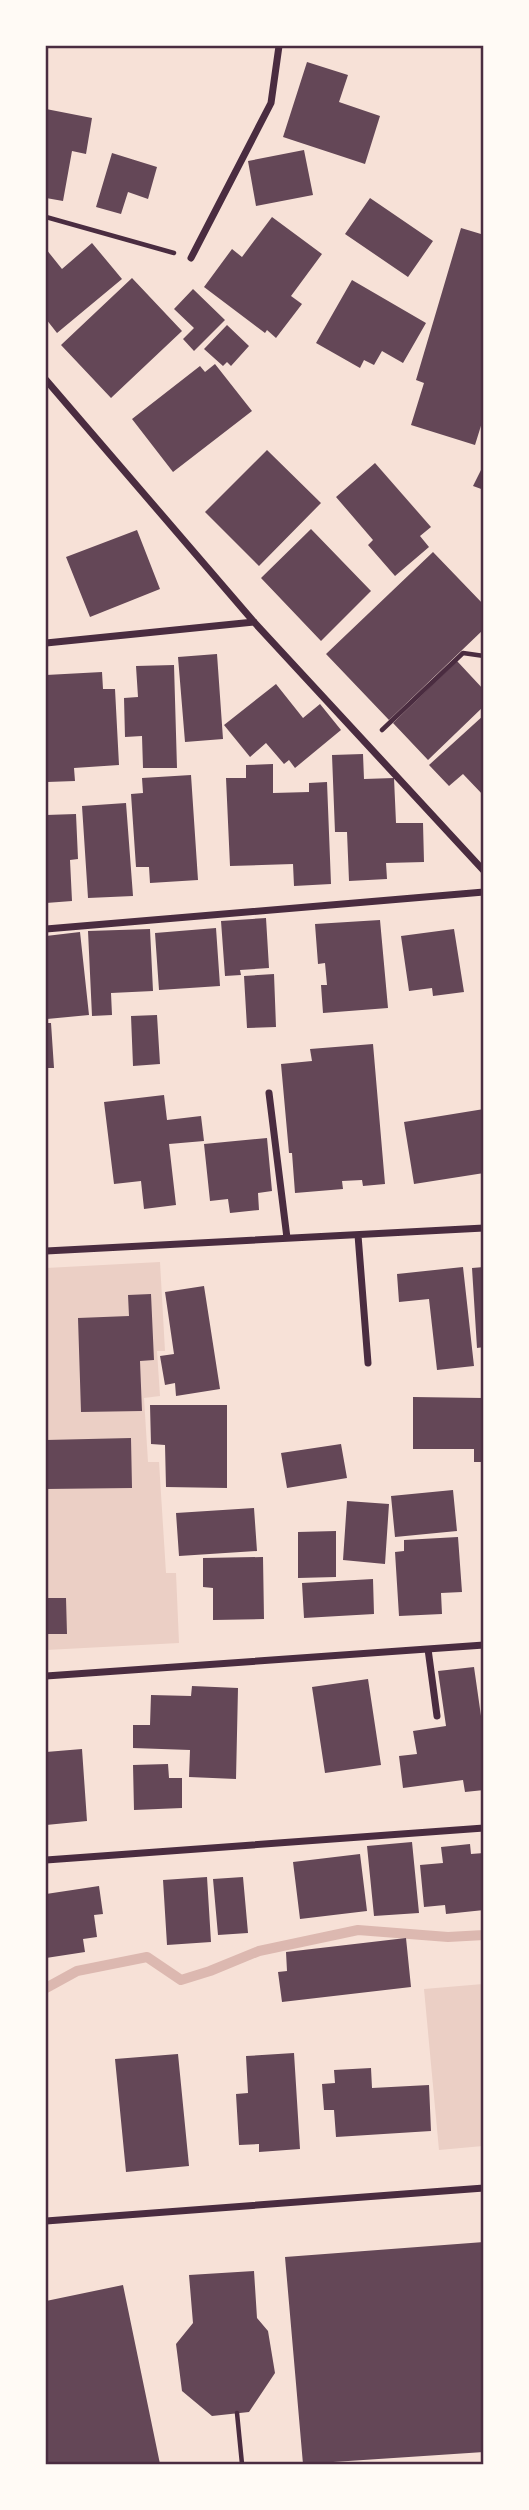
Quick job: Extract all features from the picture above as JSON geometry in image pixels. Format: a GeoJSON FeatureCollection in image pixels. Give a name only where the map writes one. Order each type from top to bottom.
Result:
{"type":"FeatureCollection","features":[{"type":"Feature","properties":{"kind":"street"},"geometry":{"type":"LineString","coordinates":[[191,258],[271,103],[279,46]]}},
{"type":"Feature","properties":{"kind":"street"},"geometry":{"type":"LineString","coordinates":[[46,380],[254,622],[484,871]]}},
{"type":"Feature","properties":{"kind":"street"},"geometry":{"type":"LineString","coordinates":[[46,643],[254,622]]}},
{"type":"Feature","properties":{"kind":"street"},"geometry":{"type":"LineString","coordinates":[[46,929],[484,892]]}},
{"type":"Feature","properties":{"kind":"street"},"geometry":{"type":"LineString","coordinates":[[269,1093],[286,1238]]}},
{"type":"Feature","properties":{"kind":"street"},"geometry":{"type":"LineString","coordinates":[[46,1251],[484,1228]]}},
{"type":"Feature","properties":{"kind":"street"},"geometry":{"type":"LineString","coordinates":[[358,1235],[368,1363]]}},
{"type":"Feature","properties":{"kind":"street"},"geometry":{"type":"LineString","coordinates":[[46,1676],[484,1645]]}},
{"type":"Feature","properties":{"kind":"street"},"geometry":{"type":"LineString","coordinates":[[428,1649],[436,1716]]}},
{"type":"Feature","properties":{"kind":"street"},"geometry":{"type":"LineString","coordinates":[[46,1860],[484,1828]]}},
{"type":"Feature","properties":{"kind":"street"},"geometry":{"type":"LineString","coordinates":[[46,2221],[484,2188]]}},
{"type":"Feature","properties":{"kind":"path"},"geometry":{"type":"LineString","coordinates":[[46,218],[191,258]]}},
{"type":"Feature","properties":{"kind":"path"},"geometry":{"type":"LineString","coordinates":[[368,744],[463,653],[484,656]]}},
{"type":"Feature","properties":{"kind":"path"},"geometry":{"type":"LineString","coordinates":[[237,2413],[242,2465]]}},
{"type":"Feature","properties":{"kind":"shaded area"},"geometry":{"type":"Polygon","coordinates":[[[160,1262],[165,1351],[157,1351],[160,1396],[144,1398],[148,1462],[159,1462],[166,1573],[176,1573],[179,1643],[46,1650],[46,1268],[160,1262]]]}},
{"type":"Feature","properties":{"kind":"shaded area"},"geometry":{"type":"Polygon","coordinates":[[[483,1984],[483,2146],[439,2150],[424,1989],[483,1984]]]}},
{"type":"Feature","properties":{"kind":"building"},"geometry":{"type":"Polygon","coordinates":[[[307,62],[348,75],[339,102],[380,116],[365,164],[283,137],[307,62]]]}},
{"type":"Feature","properties":{"kind":"building"},"geometry":{"type":"Polygon","coordinates":[[[46,109],[92,118],[86,154],[72,151],[63,201],[46,198],[46,109]]]}},
{"type":"Feature","properties":{"kind":"building"},"geometry":{"type":"Polygon","coordinates":[[[304,150],[313,195],[256,206],[248,161],[304,150]]]}},
{"type":"Feature","properties":{"kind":"building"},"geometry":{"type":"Polygon","coordinates":[[[112,153],[157,167],[148,199],[128,192],[121,214],[96,207],[112,153]]]}},
{"type":"Feature","properties":{"kind":"building"},"geometry":{"type":"Polygon","coordinates":[[[370,198],[433,241],[408,277],[345,234],[370,198]]]}},
{"type":"Feature","properties":{"kind":"building"},"geometry":{"type":"Polygon","coordinates":[[[272,217],[322,254],[291,296],[302,304],[276,338],[267,330],[265,333],[204,287],[232,249],[242,257],[272,217]]]}},
{"type":"Feature","properties":{"kind":"building"},"geometry":{"type":"Polygon","coordinates":[[[483,227],[484,416],[475,445],[411,425],[424,383],[416,380],[461,228],[481,234],[483,227]]]}},
{"type":"Feature","properties":{"kind":"building"},"geometry":{"type":"Polygon","coordinates":[[[92,243],[122,279],[57,333],[46,319],[46,249],[62,269],[92,243]]]}},
{"type":"Feature","properties":{"kind":"building"},"geometry":{"type":"Polygon","coordinates":[[[132,278],[182,331],[111,398],[61,345],[132,278]]]}},
{"type":"Feature","properties":{"kind":"building"},"geometry":{"type":"Polygon","coordinates":[[[352,280],[426,323],[403,363],[382,351],[374,365],[364,360],[360,368],[316,343],[352,280]]]}},
{"type":"Feature","properties":{"kind":"building"},"geometry":{"type":"Polygon","coordinates":[[[193,289],[225,320],[194,351],[183,339],[194,328],[174,309],[193,289]]]}},
{"type":"Feature","properties":{"kind":"building"},"geometry":{"type":"Polygon","coordinates":[[[227,325],[249,346],[231,366],[227,362],[223,366],[204,349],[227,325]]]}},
{"type":"Feature","properties":{"kind":"building"},"geometry":{"type":"Polygon","coordinates":[[[215,364],[252,411],[173,472],[132,419],[200,366],[205,372],[215,364]]]}},
{"type":"Feature","properties":{"kind":"building"},"geometry":{"type":"Polygon","coordinates":[[[267,450],[321,503],[259,566],[205,512],[267,450]]]}},
{"type":"Feature","properties":{"kind":"building"},"geometry":{"type":"Polygon","coordinates":[[[375,463],[431,527],[420,536],[429,547],[395,576],[368,545],[373,540],[336,497],[375,463]]]}},
{"type":"Feature","properties":{"kind":"building"},"geometry":{"type":"Polygon","coordinates":[[[484,464],[484,490],[473,486],[484,464]]]}},
{"type":"Feature","properties":{"kind":"building"},"geometry":{"type":"Polygon","coordinates":[[[311,529],[371,591],[321,641],[261,578],[311,529]]]}},
{"type":"Feature","properties":{"kind":"building"},"geometry":{"type":"Polygon","coordinates":[[[137,530],[160,589],[90,617],[66,557],[137,530]]]}},
{"type":"Feature","properties":{"kind":"building"},"geometry":{"type":"Polygon","coordinates":[[[433,552],[484,605],[484,629],[389,720],[326,654],[433,552]]]}},
{"type":"Feature","properties":{"kind":"building"},"geometry":{"type":"Polygon","coordinates":[[[217,654],[223,739],[185,742],[178,657],[217,654]]]}},
{"type":"Feature","properties":{"kind":"building"},"geometry":{"type":"Polygon","coordinates":[[[457,661],[484,690],[484,706],[428,760],[393,723],[457,661]]]}},
{"type":"Feature","properties":{"kind":"building"},"geometry":{"type":"Polygon","coordinates":[[[174,665],[177,768],[143,768],[142,736],[125,737],[124,698],[138,697],[136,666],[174,665]]]}},
{"type":"Feature","properties":{"kind":"building"},"geometry":{"type":"Polygon","coordinates":[[[102,672],[103,689],[115,689],[119,765],[74,768],[75,781],[47,782],[46,675],[102,672]]]}},
{"type":"Feature","properties":{"kind":"building"},"geometry":{"type":"Polygon","coordinates":[[[276,684],[303,718],[320,704],[341,730],[295,768],[289,760],[284,764],[266,743],[250,757],[224,725],[276,684]]]}},
{"type":"Feature","properties":{"kind":"building"},"geometry":{"type":"Polygon","coordinates":[[[484,715],[484,796],[463,774],[449,786],[429,765],[484,715]]]}},
{"type":"Feature","properties":{"kind":"building"},"geometry":{"type":"Polygon","coordinates":[[[363,754],[364,779],[394,778],[396,823],[423,823],[424,862],[386,863],[387,879],[349,881],[347,832],[335,832],[332,755],[363,754]]]}},
{"type":"Feature","properties":{"kind":"building"},"geometry":{"type":"Polygon","coordinates":[[[273,764],[273,793],[309,792],[309,783],[327,782],[331,884],[294,886],[293,864],[230,866],[226,778],[246,778],[246,765],[273,764]]]}},
{"type":"Feature","properties":{"kind":"building"},"geometry":{"type":"Polygon","coordinates":[[[191,775],[198,880],[150,883],[149,867],[136,867],[131,794],[143,793],[142,778],[191,775]]]}},
{"type":"Feature","properties":{"kind":"building"},"geometry":{"type":"Polygon","coordinates":[[[126,803],[133,896],[88,898],[82,806],[126,803]]]}},
{"type":"Feature","properties":{"kind":"building"},"geometry":{"type":"Polygon","coordinates":[[[76,814],[78,859],[70,860],[72,901],[46,903],[46,815],[76,814]]]}},
{"type":"Feature","properties":{"kind":"building"},"geometry":{"type":"Polygon","coordinates":[[[266,918],[269,968],[240,970],[241,975],[225,976],[221,921],[266,918]]]}},
{"type":"Feature","properties":{"kind":"building"},"geometry":{"type":"Polygon","coordinates":[[[380,920],[388,1008],[323,1013],[321,985],[327,985],[325,963],[318,964],[315,924],[380,920]]]}},
{"type":"Feature","properties":{"kind":"building"},"geometry":{"type":"Polygon","coordinates":[[[216,928],[220,986],[159,990],[155,933],[216,928]]]}},
{"type":"Feature","properties":{"kind":"building"},"geometry":{"type":"Polygon","coordinates":[[[150,929],[153,991],[111,993],[112,1015],[92,1016],[88,931],[150,929]]]}},
{"type":"Feature","properties":{"kind":"building"},"geometry":{"type":"Polygon","coordinates":[[[454,929],[464,992],[433,996],[432,988],[409,991],[401,936],[454,929]]]}},
{"type":"Feature","properties":{"kind":"building"},"geometry":{"type":"Polygon","coordinates":[[[80,932],[89,1015],[47,1019],[46,936],[80,932]]]}},
{"type":"Feature","properties":{"kind":"building"},"geometry":{"type":"Polygon","coordinates":[[[274,974],[276,1027],[247,1028],[244,976],[274,974]]]}},
{"type":"Feature","properties":{"kind":"building"},"geometry":{"type":"Polygon","coordinates":[[[157,1015],[160,1064],[133,1066],[131,1016],[157,1015]]]}},
{"type":"Feature","properties":{"kind":"building"},"geometry":{"type":"Polygon","coordinates":[[[46,1023],[51,1023],[54,1068],[46,1068],[46,1023]]]}},
{"type":"Feature","properties":{"kind":"building"},"geometry":{"type":"Polygon","coordinates":[[[373,1044],[385,1184],[363,1186],[362,1180],[342,1181],[343,1189],[295,1193],[281,1064],[312,1061],[310,1049],[373,1044]]]}},
{"type":"Feature","properties":{"kind":"building"},"geometry":{"type":"Polygon","coordinates":[[[164,1095],[167,1120],[201,1116],[204,1141],[169,1144],[176,1205],[144,1209],[141,1181],[114,1184],[104,1102],[164,1095]]]}},
{"type":"Feature","properties":{"kind":"building"},"geometry":{"type":"Polygon","coordinates":[[[484,1109],[484,1173],[414,1184],[404,1122],[484,1109]]]}},
{"type":"Feature","properties":{"kind":"building"},"geometry":{"type":"Polygon","coordinates":[[[267,1138],[272,1191],[258,1193],[259,1210],[230,1213],[228,1199],[210,1201],[204,1144],[267,1138]]]}},
{"type":"Feature","properties":{"kind":"building"},"geometry":{"type":"Polygon","coordinates":[[[463,1267],[474,1366],[437,1370],[429,1299],[399,1302],[397,1274],[463,1267]]]}},
{"type":"Feature","properties":{"kind":"building"},"geometry":{"type":"Polygon","coordinates":[[[484,1267],[484,1347],[477,1348],[472,1268],[484,1267]]]}},
{"type":"Feature","properties":{"kind":"building"},"geometry":{"type":"Polygon","coordinates":[[[204,1286],[220,1389],[176,1396],[175,1383],[165,1385],[160,1356],[174,1354],[165,1292],[204,1286]]]}},
{"type":"Feature","properties":{"kind":"building"},"geometry":{"type":"Polygon","coordinates":[[[151,1294],[154,1360],[140,1361],[142,1411],[81,1412],[78,1318],[129,1316],[128,1295],[151,1294]]]}},
{"type":"Feature","properties":{"kind":"building"},"geometry":{"type":"Polygon","coordinates":[[[413,1397],[484,1398],[484,1462],[474,1462],[474,1449],[413,1449],[413,1397]]]}},
{"type":"Feature","properties":{"kind":"building"},"geometry":{"type":"Polygon","coordinates":[[[150,1405],[227,1405],[227,1488],[166,1487],[165,1445],[151,1444],[150,1405]]]}},
{"type":"Feature","properties":{"kind":"building"},"geometry":{"type":"Polygon","coordinates":[[[131,1438],[132,1488],[46,1489],[46,1440],[131,1438]]]}},
{"type":"Feature","properties":{"kind":"building"},"geometry":{"type":"Polygon","coordinates":[[[341,1444],[347,1478],[287,1488],[281,1453],[341,1444]]]}},
{"type":"Feature","properties":{"kind":"building"},"geometry":{"type":"Polygon","coordinates":[[[453,1490],[457,1531],[395,1537],[391,1496],[453,1490]]]}},
{"type":"Feature","properties":{"kind":"building"},"geometry":{"type":"Polygon","coordinates":[[[347,1501],[389,1504],[385,1564],[343,1560],[347,1501]]]}},
{"type":"Feature","properties":{"kind":"building"},"geometry":{"type":"Polygon","coordinates":[[[254,1508],[257,1551],[179,1556],[176,1513],[254,1508]]]}},
{"type":"Feature","properties":{"kind":"building"},"geometry":{"type":"Polygon","coordinates":[[[336,1531],[336,1577],[298,1578],[298,1532],[336,1531]]]}},
{"type":"Feature","properties":{"kind":"building"},"geometry":{"type":"Polygon","coordinates":[[[458,1537],[462,1592],[441,1593],[442,1614],[399,1616],[395,1552],[404,1551],[404,1540],[458,1537]]]}},
{"type":"Feature","properties":{"kind":"building"},"geometry":{"type":"Polygon","coordinates":[[[263,1557],[264,1619],[213,1620],[213,1588],[203,1587],[203,1558],[263,1557]]]}},
{"type":"Feature","properties":{"kind":"building"},"geometry":{"type":"Polygon","coordinates":[[[373,1579],[374,1614],[304,1618],[302,1583],[373,1579]]]}},
{"type":"Feature","properties":{"kind":"building"},"geometry":{"type":"Polygon","coordinates":[[[46,1598],[66,1598],[67,1634],[46,1634],[46,1598]]]}},
{"type":"Feature","properties":{"kind":"building"},"geometry":{"type":"Polygon","coordinates":[[[474,1667],[484,1737],[484,1790],[465,1792],[463,1780],[403,1788],[399,1756],[417,1754],[413,1731],[446,1726],[438,1671],[474,1667]]]}},
{"type":"Feature","properties":{"kind":"building"},"geometry":{"type":"Polygon","coordinates":[[[368,1679],[381,1765],[325,1773],[312,1687],[368,1679]]]}},
{"type":"Feature","properties":{"kind":"building"},"geometry":{"type":"Polygon","coordinates":[[[192,1686],[238,1688],[236,1779],[189,1777],[190,1750],[133,1748],[133,1725],[150,1725],[151,1695],[191,1696],[192,1686]]]}},
{"type":"Feature","properties":{"kind":"building"},"geometry":{"type":"Polygon","coordinates":[[[82,1749],[87,1821],[46,1825],[46,1752],[82,1749]]]}},
{"type":"Feature","properties":{"kind":"building"},"geometry":{"type":"Polygon","coordinates":[[[168,1764],[169,1778],[182,1778],[182,1808],[134,1810],[133,1765],[168,1764]]]}},
{"type":"Feature","properties":{"kind":"building"},"geometry":{"type":"Polygon","coordinates":[[[412,1842],[419,1913],[374,1916],[367,1846],[412,1842]]]}},
{"type":"Feature","properties":{"kind":"building"},"geometry":{"type":"Polygon","coordinates":[[[470,1844],[471,1854],[484,1853],[484,1910],[446,1914],[445,1905],[424,1907],[420,1865],[443,1863],[441,1847],[470,1844]]]}},
{"type":"Feature","properties":{"kind":"building"},"geometry":{"type":"Polygon","coordinates":[[[360,1854],[367,1911],[300,1919],[293,1862],[360,1854]]]}},
{"type":"Feature","properties":{"kind":"building"},"geometry":{"type":"Polygon","coordinates":[[[207,1877],[211,1942],[167,1945],[163,1880],[207,1877]]]}},
{"type":"Feature","properties":{"kind":"building"},"geometry":{"type":"Polygon","coordinates":[[[243,1877],[248,1933],[218,1935],[213,1879],[243,1877]]]}},
{"type":"Feature","properties":{"kind":"building"},"geometry":{"type":"Polygon","coordinates":[[[99,1886],[103,1914],[94,1915],[97,1937],[83,1939],[85,1952],[46,1958],[46,1894],[99,1886]]]}},
{"type":"Feature","properties":{"kind":"building"},"geometry":{"type":"Polygon","coordinates":[[[406,1938],[411,1987],[282,2002],[278,1972],[287,1971],[286,1952],[406,1938]]]}},
{"type":"Feature","properties":{"kind":"building"},"geometry":{"type":"Polygon","coordinates":[[[294,2053],[300,2149],[259,2152],[259,2144],[239,2145],[236,2094],[248,2093],[246,2056],[294,2053]]]}},
{"type":"Feature","properties":{"kind":"building"},"geometry":{"type":"Polygon","coordinates":[[[178,2054],[189,2166],[126,2172],[115,2059],[178,2054]]]}},
{"type":"Feature","properties":{"kind":"building"},"geometry":{"type":"Polygon","coordinates":[[[371,2068],[372,2088],[429,2085],[431,2131],[336,2137],[334,2110],[324,2110],[322,2084],[335,2083],[334,2070],[371,2068]]]}},
{"type":"Feature","properties":{"kind":"building"},"geometry":{"type":"Polygon","coordinates":[[[484,2242],[484,2452],[303,2464],[285,2257],[484,2242]]]}},
{"type":"Feature","properties":{"kind":"building"},"geometry":{"type":"Polygon","coordinates":[[[254,2271],[257,2318],[268,2331],[275,2373],[249,2412],[212,2416],[182,2391],[176,2344],[193,2323],[189,2275],[254,2271]]]}},
{"type":"Feature","properties":{"kind":"building"},"geometry":{"type":"Polygon","coordinates":[[[123,2285],[160,2464],[46,2464],[46,2301],[123,2285]]]}},
{"type":"Feature","properties":{"kind":"waterway"},"geometry":{"type":"LineString","coordinates":[[46,1988],[77,1971],[147,1957],[181,1980],[259,1951],[358,1930],[448,1937],[484,1935]]}}]}
